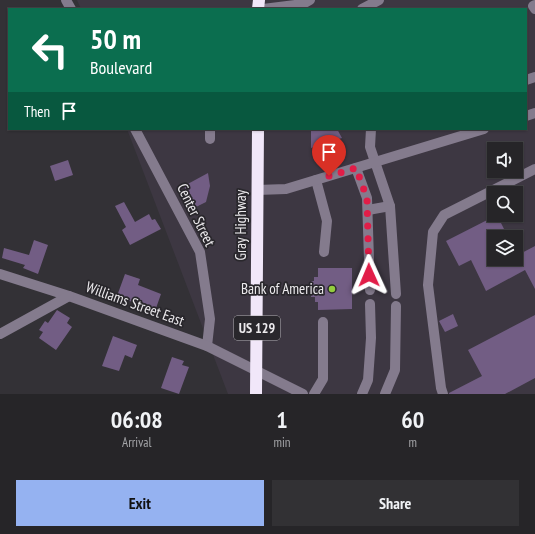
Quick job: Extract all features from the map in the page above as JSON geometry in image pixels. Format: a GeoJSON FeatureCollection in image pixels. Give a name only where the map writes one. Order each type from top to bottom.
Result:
{"type":"FeatureCollection","features":[{"type":"Feature","properties":{"kind":"highway","name":"Gray Highway"},"geometry":{"type":"LineString","coordinates":[[256,394],[258,130]]}},
{"type":"Feature","properties":{"kind":"street"},"geometry":{"type":"LineString","coordinates":[[271,8],[303,4],[310,0]]}},
{"type":"Feature","properties":{"kind":"street"},"geometry":{"type":"LineString","coordinates":[[364,8],[379,0]]}},
{"type":"Feature","properties":{"kind":"street"},"geometry":{"type":"LineString","coordinates":[[535,5],[533,6],[535,9]]}},
{"type":"Feature","properties":{"kind":"street","name":"Center Street"},"geometry":{"type":"LineString","coordinates":[[136,130],[200,252],[210,319],[207,346]]}},
{"type":"Feature","properties":{"kind":"street"},"geometry":{"type":"LineString","coordinates":[[257,190],[286,189],[481,130]]}},
{"type":"Feature","properties":{"kind":"street"},"geometry":{"type":"LineString","coordinates":[[372,131],[370,147],[390,206],[396,294]]}},
{"type":"Feature","properties":{"kind":"street"},"geometry":{"type":"LineString","coordinates":[[356,168],[367,198],[370,290]]}},
{"type":"Feature","properties":{"kind":"street"},"geometry":{"type":"LineString","coordinates":[[443,394],[428,285],[433,232],[444,215],[535,169]]}},
{"type":"Feature","properties":{"kind":"street"},"geometry":{"type":"LineString","coordinates":[[316,180],[326,221],[324,252]]}},
{"type":"Feature","properties":{"kind":"street"},"geometry":{"type":"LineString","coordinates":[[368,210],[390,206]]}},
{"type":"Feature","properties":{"kind":"street","name":"Williams Street East"},"geometry":{"type":"LineString","coordinates":[[0,274],[69,296],[207,346],[302,394]]}},
{"type":"Feature","properties":{"kind":"street"},"geometry":{"type":"LineString","coordinates":[[0,334],[69,296]]}},
{"type":"Feature","properties":{"kind":"street"},"geometry":{"type":"LineString","coordinates":[[362,394],[368,380],[371,338],[370,304]]}},
{"type":"Feature","properties":{"kind":"street"},"geometry":{"type":"LineString","coordinates":[[385,394],[395,370],[396,306]]}},
{"type":"Feature","properties":{"kind":"street"},"geometry":{"type":"LineString","coordinates":[[314,394],[323,379],[323,322]]}},
{"type":"Feature","properties":{"kind":"shaded area"},"geometry":{"type":"Polygon","coordinates":[[[77,0],[535,0],[535,394],[228,394],[127,130],[527,130],[527,8],[81,8],[77,0]]]}},
{"type":"Feature","properties":{"kind":"building"},"geometry":{"type":"Polygon","coordinates":[[[311,130],[338,130],[342,138],[311,148],[311,130]]]}},
{"type":"Feature","properties":{"kind":"building"},"geometry":{"type":"Polygon","coordinates":[[[68,160],[73,175],[55,181],[50,166],[68,160]]]}},
{"type":"Feature","properties":{"kind":"building"},"geometry":{"type":"Polygon","coordinates":[[[208,173],[210,186],[206,202],[196,207],[184,186],[208,173]]]}},
{"type":"Feature","properties":{"kind":"building"},"geometry":{"type":"Polygon","coordinates":[[[124,202],[135,222],[149,214],[152,220],[155,219],[161,229],[130,245],[122,230],[126,227],[115,206],[124,202]]]}},
{"type":"Feature","properties":{"kind":"building"},"geometry":{"type":"Polygon","coordinates":[[[487,220],[487,222],[500,222],[504,230],[487,230],[487,266],[523,266],[523,252],[535,246],[535,289],[525,270],[486,291],[471,260],[459,266],[446,241],[487,220]]]}},
{"type":"Feature","properties":{"kind":"building"},"geometry":{"type":"Polygon","coordinates":[[[34,240],[48,245],[38,274],[23,268],[25,265],[2,258],[4,248],[29,255],[34,240]]]}},
{"type":"Feature","properties":{"kind":"building","name":"Bank of America"},"geometry":{"type":"Polygon","coordinates":[[[318,268],[352,268],[352,309],[318,310],[318,302],[315,302],[315,297],[311,297],[311,281],[314,281],[314,277],[318,277],[318,268]]]}},
{"type":"Feature","properties":{"kind":"building"},"geometry":{"type":"Polygon","coordinates":[[[125,274],[140,279],[138,285],[161,294],[155,311],[117,296],[125,274]]]}},
{"type":"Feature","properties":{"kind":"building"},"geometry":{"type":"Polygon","coordinates":[[[57,310],[70,318],[67,323],[72,327],[56,350],[39,338],[43,332],[39,330],[45,321],[48,323],[57,310]]]}},
{"type":"Feature","properties":{"kind":"building"},"geometry":{"type":"Polygon","coordinates":[[[453,314],[458,326],[445,332],[439,321],[453,314]]]}},
{"type":"Feature","properties":{"kind":"building"},"geometry":{"type":"Polygon","coordinates":[[[535,315],[535,378],[505,394],[449,394],[482,376],[468,350],[535,315]]]}},
{"type":"Feature","properties":{"kind":"building"},"geometry":{"type":"Polygon","coordinates":[[[113,336],[137,345],[132,358],[125,355],[119,371],[102,366],[113,336]]]}},
{"type":"Feature","properties":{"kind":"building"},"geometry":{"type":"Polygon","coordinates":[[[172,357],[184,361],[182,365],[189,367],[179,394],[161,388],[172,357]]]}},
{"type":"Feature","properties":{"kind":"place","name":"Bank of America"},"geometry":{"type":"Point","coordinates":[332,289]}},
{"type":"Feature","properties":{"kind":"route"},"geometry":{"type":"LineString","coordinates":[[329,176],[356,168],[367,198],[369,275]]}}]}
